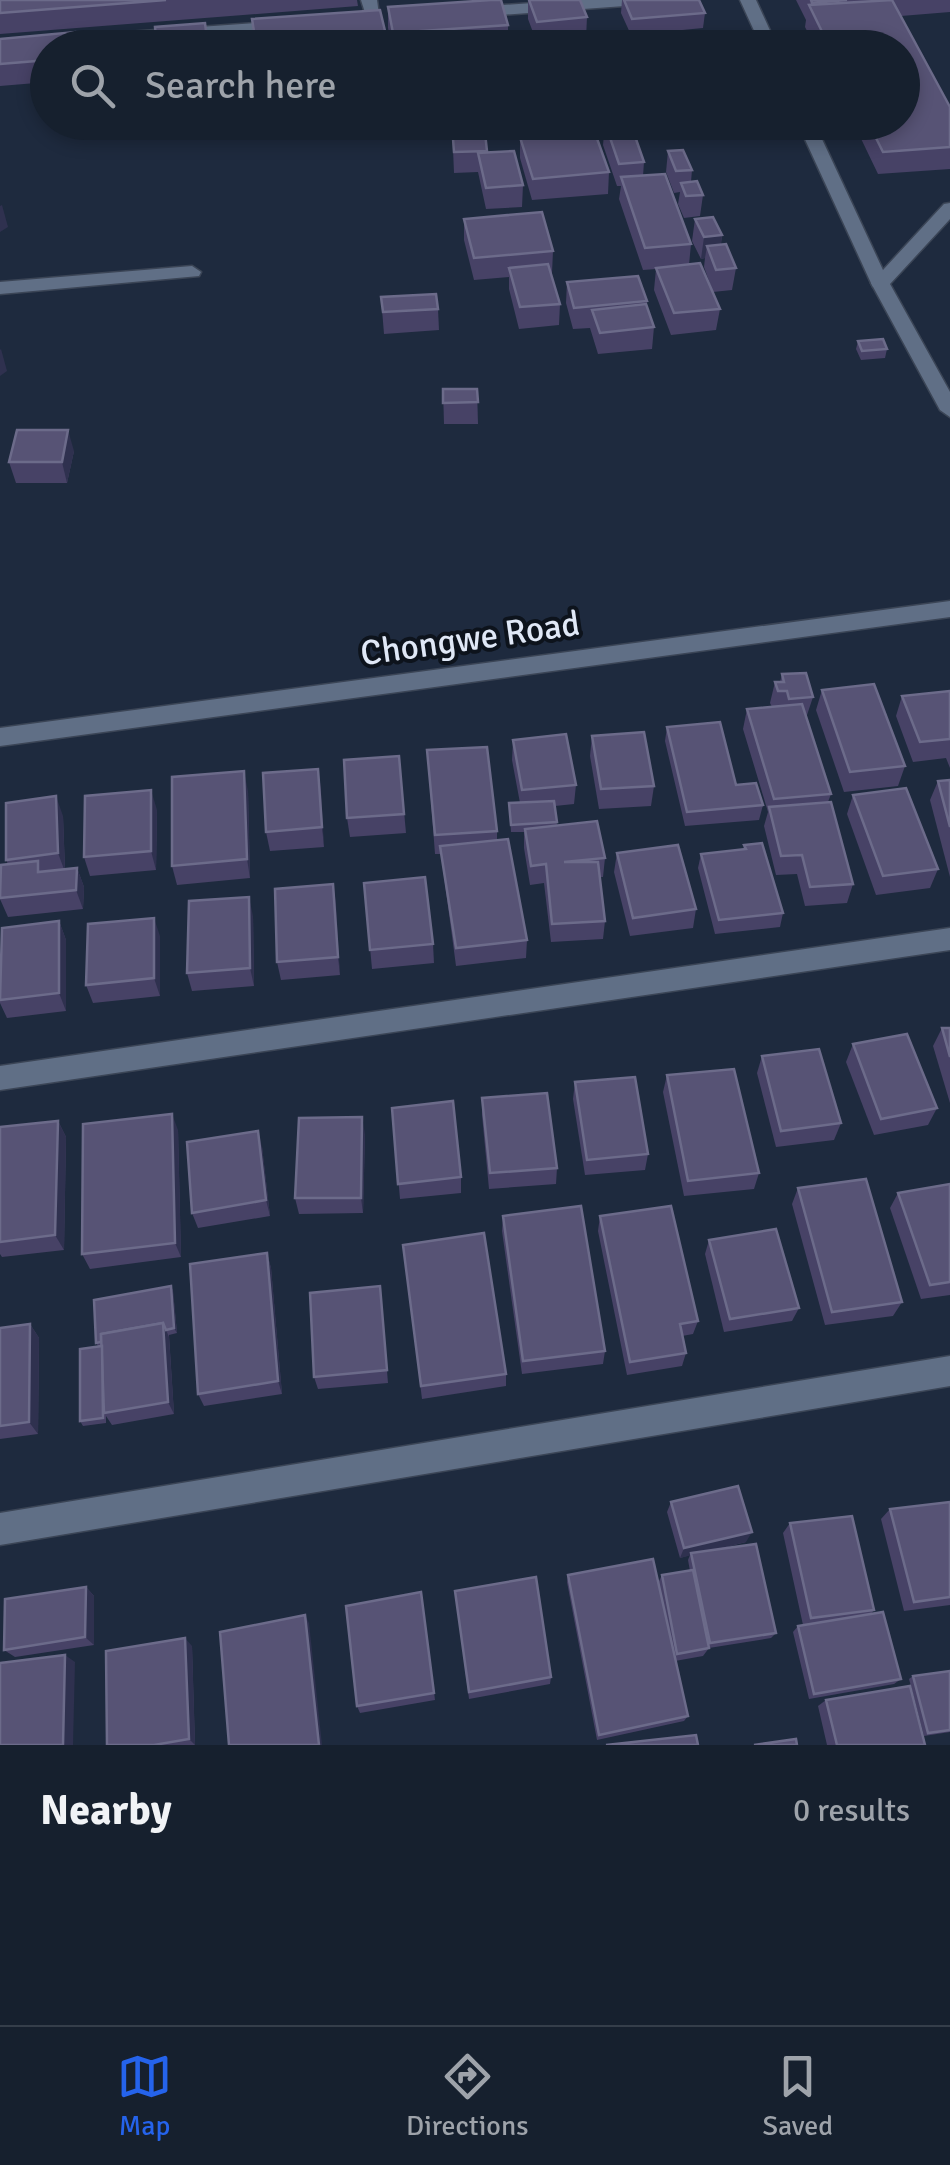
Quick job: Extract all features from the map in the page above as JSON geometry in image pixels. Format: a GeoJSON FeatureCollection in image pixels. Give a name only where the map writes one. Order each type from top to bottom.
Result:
{"type":"FeatureCollection","features":[{"type":"Feature","properties":{"kind":"street"},"geometry":{"type":"LineString","coordinates":[[369,0],[374,19]]}},
{"type":"Feature","properties":{"kind":"street"},"geometry":{"type":"LineString","coordinates":[[449,14],[638,0]]}},
{"type":"Feature","properties":{"kind":"street"},"geometry":{"type":"LineString","coordinates":[[748,0],[762,30]]}},
{"type":"Feature","properties":{"kind":"street"},"geometry":{"type":"LineString","coordinates":[[354,21],[393,18]]}},
{"type":"Feature","properties":{"kind":"street"},"geometry":{"type":"LineString","coordinates":[[225,30],[295,25]]}},
{"type":"Feature","properties":{"kind":"street"},"geometry":{"type":"LineString","coordinates":[[0,46],[30,44]]}},
{"type":"Feature","properties":{"kind":"street"},"geometry":{"type":"LineString","coordinates":[[813,140],[880,284],[950,410]]}},
{"type":"Feature","properties":{"kind":"street"},"geometry":{"type":"LineString","coordinates":[[880,284],[950,208]]}},
{"type":"Feature","properties":{"kind":"street"},"geometry":{"type":"LineString","coordinates":[[0,288],[192,272]]}},
{"type":"Feature","properties":{"kind":"street","name":"Chongwe Road"},"geometry":{"type":"LineString","coordinates":[[0,736],[950,609]]}},
{"type":"Feature","properties":{"kind":"street"},"geometry":{"type":"LineString","coordinates":[[0,1078],[950,939]]}},
{"type":"Feature","properties":{"kind":"street"},"geometry":{"type":"LineString","coordinates":[[0,1528],[950,1371]]}},
{"type":"Feature","properties":{"kind":"building"},"geometry":{"type":"Polygon","coordinates":[[[0,0],[166,0],[0,13],[0,0]]]}},
{"type":"Feature","properties":{"kind":"building"},"geometry":{"type":"Polygon","coordinates":[[[501,0],[508,25],[392,30],[388,7],[501,0]]]}},
{"type":"Feature","properties":{"kind":"building"},"geometry":{"type":"Polygon","coordinates":[[[529,0],[580,0],[587,17],[537,22],[529,0]]]}},
{"type":"Feature","properties":{"kind":"building"},"geometry":{"type":"Polygon","coordinates":[[[624,0],[699,0],[705,13],[632,19],[624,0]]]}},
{"type":"Feature","properties":{"kind":"building"},"geometry":{"type":"Polygon","coordinates":[[[892,0],[908,30],[821,30],[809,5],[892,0]]]}},
{"type":"Feature","properties":{"kind":"building"},"geometry":{"type":"Polygon","coordinates":[[[380,10],[385,30],[254,30],[252,19],[380,10]]]}},
{"type":"Feature","properties":{"kind":"building"},"geometry":{"type":"Polygon","coordinates":[[[205,23],[206,30],[155,30],[155,27],[205,23]]]}},
{"type":"Feature","properties":{"kind":"building"},"geometry":{"type":"Polygon","coordinates":[[[30,36],[30,62],[0,64],[0,39],[30,36]]]}},
{"type":"Feature","properties":{"kind":"building"},"geometry":{"type":"Polygon","coordinates":[[[920,52],[950,107],[950,147],[883,152],[877,140],[920,140],[920,52]]]}},
{"type":"Feature","properties":{"kind":"building"},"geometry":{"type":"Polygon","coordinates":[[[453,140],[486,140],[487,151],[454,152],[453,140]]]}},
{"type":"Feature","properties":{"kind":"building"},"geometry":{"type":"Polygon","coordinates":[[[521,140],[598,140],[609,172],[533,179],[521,140]]]}},
{"type":"Feature","properties":{"kind":"building"},"geometry":{"type":"Polygon","coordinates":[[[611,140],[636,140],[644,162],[619,164],[611,140]]]}},
{"type":"Feature","properties":{"kind":"building"},"geometry":{"type":"Polygon","coordinates":[[[683,150],[692,170],[676,171],[668,151],[683,150]]]}},
{"type":"Feature","properties":{"kind":"building"},"geometry":{"type":"Polygon","coordinates":[[[514,151],[523,185],[486,188],[478,153],[514,151]]]}},
{"type":"Feature","properties":{"kind":"building"},"geometry":{"type":"Polygon","coordinates":[[[665,174],[691,244],[645,248],[621,177],[665,174]]]}},
{"type":"Feature","properties":{"kind":"building"},"geometry":{"type":"Polygon","coordinates":[[[697,181],[703,195],[686,196],[681,183],[697,181]]]}},
{"type":"Feature","properties":{"kind":"building"},"geometry":{"type":"Polygon","coordinates":[[[542,212],[553,251],[474,258],[464,219],[542,212]]]}},
{"type":"Feature","properties":{"kind":"building"},"geometry":{"type":"Polygon","coordinates":[[[713,217],[722,235],[704,237],[695,219],[713,217]]]}},
{"type":"Feature","properties":{"kind":"building"},"geometry":{"type":"Polygon","coordinates":[[[726,244],[736,268],[716,270],[707,246],[726,244]]]}},
{"type":"Feature","properties":{"kind":"building"},"geometry":{"type":"Polygon","coordinates":[[[700,263],[720,309],[674,313],[656,268],[700,263]]]}},
{"type":"Feature","properties":{"kind":"building"},"geometry":{"type":"Polygon","coordinates":[[[548,264],[560,304],[520,307],[509,268],[548,264]]]}},
{"type":"Feature","properties":{"kind":"building"},"geometry":{"type":"Polygon","coordinates":[[[638,276],[647,301],[574,308],[567,282],[638,276]]]}},
{"type":"Feature","properties":{"kind":"building"},"geometry":{"type":"Polygon","coordinates":[[[436,294],[438,309],[383,312],[381,297],[436,294]]]}},
{"type":"Feature","properties":{"kind":"building"},"geometry":{"type":"Polygon","coordinates":[[[646,304],[654,327],[600,333],[592,310],[646,304]]]}},
{"type":"Feature","properties":{"kind":"building"},"geometry":{"type":"Polygon","coordinates":[[[883,339],[887,349],[862,351],[858,341],[883,339]]]}},
{"type":"Feature","properties":{"kind":"building"},"geometry":{"type":"Polygon","coordinates":[[[443,389],[477,389],[478,402],[443,403],[443,389]]]}},
{"type":"Feature","properties":{"kind":"building"},"geometry":{"type":"Polygon","coordinates":[[[17,430],[68,430],[62,462],[9,462],[17,430]]]}},
{"type":"Feature","properties":{"kind":"building"},"geometry":{"type":"Polygon","coordinates":[[[806,673],[813,697],[789,699],[787,691],[778,691],[775,682],[784,682],[782,674],[806,673]]]}},
{"type":"Feature","properties":{"kind":"building"},"geometry":{"type":"Polygon","coordinates":[[[874,684],[905,766],[850,772],[822,690],[874,684]]]}},
{"type":"Feature","properties":{"kind":"building"},"geometry":{"type":"Polygon","coordinates":[[[950,691],[950,739],[920,742],[902,696],[950,691]]]}},
{"type":"Feature","properties":{"kind":"building"},"geometry":{"type":"Polygon","coordinates":[[[802,704],[831,794],[774,799],[747,709],[802,704]]]}},
{"type":"Feature","properties":{"kind":"building"},"geometry":{"type":"Polygon","coordinates":[[[720,722],[736,785],[756,783],[763,805],[687,812],[667,727],[720,722]]]}},
{"type":"Feature","properties":{"kind":"building"},"geometry":{"type":"Polygon","coordinates":[[[644,732],[654,786],[601,789],[592,736],[644,732]]]}},
{"type":"Feature","properties":{"kind":"building"},"geometry":{"type":"Polygon","coordinates":[[[566,734],[576,785],[522,790],[513,740],[566,734]]]}},
{"type":"Feature","properties":{"kind":"building"},"geometry":{"type":"Polygon","coordinates":[[[487,747],[497,831],[435,835],[427,750],[487,747]]]}},
{"type":"Feature","properties":{"kind":"building"},"geometry":{"type":"Polygon","coordinates":[[[399,756],[404,814],[347,818],[344,760],[399,756]]]}},
{"type":"Feature","properties":{"kind":"building"},"geometry":{"type":"Polygon","coordinates":[[[318,769],[322,827],[266,832],[263,773],[318,769]]]}},
{"type":"Feature","properties":{"kind":"building"},"geometry":{"type":"Polygon","coordinates":[[[244,771],[247,859],[172,866],[172,777],[244,771]]]}},
{"type":"Feature","properties":{"kind":"building"},"geometry":{"type":"Polygon","coordinates":[[[950,780],[950,827],[938,781],[950,780]]]}},
{"type":"Feature","properties":{"kind":"building"},"geometry":{"type":"Polygon","coordinates":[[[906,788],[938,869],[883,876],[853,795],[906,788]]]}},
{"type":"Feature","properties":{"kind":"building"},"geometry":{"type":"Polygon","coordinates":[[[151,790],[151,851],[84,857],[85,796],[151,790]]]}},
{"type":"Feature","properties":{"kind":"building"},"geometry":{"type":"Polygon","coordinates":[[[56,796],[58,853],[6,860],[6,803],[56,796]]]}},
{"type":"Feature","properties":{"kind":"building"},"geometry":{"type":"Polygon","coordinates":[[[554,801],[557,822],[511,825],[509,803],[554,801]]]}},
{"type":"Feature","properties":{"kind":"building"},"geometry":{"type":"Polygon","coordinates":[[[831,802],[853,884],[810,887],[802,855],[781,856],[769,807],[831,802]]]}},
{"type":"Feature","properties":{"kind":"building"},"geometry":{"type":"Polygon","coordinates":[[[597,821],[605,858],[564,862],[598,862],[605,921],[552,924],[546,864],[531,866],[525,829],[597,821]]]}},
{"type":"Feature","properties":{"kind":"building"},"geometry":{"type":"Polygon","coordinates":[[[508,839],[527,940],[456,948],[440,846],[508,839]]]}},
{"type":"Feature","properties":{"kind":"building"},"geometry":{"type":"Polygon","coordinates":[[[762,843],[783,913],[719,920],[701,854],[746,849],[744,845],[762,843]]]}},
{"type":"Feature","properties":{"kind":"building"},"geometry":{"type":"Polygon","coordinates":[[[678,845],[696,909],[633,918],[617,853],[678,845]]]}},
{"type":"Feature","properties":{"kind":"building"},"geometry":{"type":"Polygon","coordinates":[[[38,861],[38,872],[77,868],[76,890],[0,898],[1,865],[38,861]]]}},
{"type":"Feature","properties":{"kind":"building"},"geometry":{"type":"Polygon","coordinates":[[[425,877],[433,944],[370,950],[364,883],[425,877]]]}},
{"type":"Feature","properties":{"kind":"building"},"geometry":{"type":"Polygon","coordinates":[[[333,884],[338,957],[277,962],[275,889],[333,884]]]}},
{"type":"Feature","properties":{"kind":"building"},"geometry":{"type":"Polygon","coordinates":[[[249,897],[250,968],[187,973],[189,901],[249,897]]]}},
{"type":"Feature","properties":{"kind":"building"},"geometry":{"type":"Polygon","coordinates":[[[154,918],[154,978],[86,985],[88,924],[154,918]]]}},
{"type":"Feature","properties":{"kind":"building"},"geometry":{"type":"Polygon","coordinates":[[[59,921],[59,993],[0,1000],[2,928],[59,921]]]}},
{"type":"Feature","properties":{"kind":"building"},"geometry":{"type":"Polygon","coordinates":[[[942,1028],[950,1028],[950,1057],[942,1028]]]}},
{"type":"Feature","properties":{"kind":"building"},"geometry":{"type":"Polygon","coordinates":[[[907,1034],[937,1108],[881,1119],[853,1044],[907,1034]]]}},
{"type":"Feature","properties":{"kind":"building"},"geometry":{"type":"Polygon","coordinates":[[[819,1049],[841,1123],[781,1131],[762,1056],[819,1049]]]}},
{"type":"Feature","properties":{"kind":"building"},"geometry":{"type":"Polygon","coordinates":[[[734,1069],[759,1173],[688,1181],[667,1075],[734,1069]]]}},
{"type":"Feature","properties":{"kind":"building"},"geometry":{"type":"Polygon","coordinates":[[[635,1077],[648,1154],[587,1160],[575,1082],[635,1077]]]}},
{"type":"Feature","properties":{"kind":"building"},"geometry":{"type":"Polygon","coordinates":[[[547,1093],[557,1168],[490,1173],[482,1098],[547,1093]]]}},
{"type":"Feature","properties":{"kind":"building"},"geometry":{"type":"Polygon","coordinates":[[[453,1101],[461,1177],[398,1184],[392,1108],[453,1101]]]}},
{"type":"Feature","properties":{"kind":"building"},"geometry":{"type":"Polygon","coordinates":[[[172,1114],[175,1243],[82,1254],[83,1124],[172,1114]]]}},
{"type":"Feature","properties":{"kind":"building"},"geometry":{"type":"Polygon","coordinates":[[[362,1117],[361,1198],[295,1198],[299,1118],[362,1117]]]}},
{"type":"Feature","properties":{"kind":"building"},"geometry":{"type":"Polygon","coordinates":[[[58,1121],[55,1235],[0,1242],[0,1127],[58,1121]]]}},
{"type":"Feature","properties":{"kind":"building"},"geometry":{"type":"Polygon","coordinates":[[[258,1131],[266,1200],[192,1213],[187,1142],[258,1131]]]}},
{"type":"Feature","properties":{"kind":"building"},"geometry":{"type":"Polygon","coordinates":[[[866,1179],[902,1302],[832,1312],[798,1188],[866,1179]]]}},
{"type":"Feature","properties":{"kind":"building"},"geometry":{"type":"Polygon","coordinates":[[[950,1184],[950,1282],[930,1285],[898,1193],[950,1184]]]}},
{"type":"Feature","properties":{"kind":"building"},"geometry":{"type":"Polygon","coordinates":[[[581,1206],[605,1351],[523,1361],[503,1216],[581,1206]]]}},
{"type":"Feature","properties":{"kind":"building"},"geometry":{"type":"Polygon","coordinates":[[[671,1206],[698,1321],[680,1324],[686,1353],[630,1362],[600,1216],[671,1206]]]}},
{"type":"Feature","properties":{"kind":"building"},"geometry":{"type":"Polygon","coordinates":[[[776,1229],[799,1308],[730,1319],[709,1240],[776,1229]]]}},
{"type":"Feature","properties":{"kind":"building"},"geometry":{"type":"Polygon","coordinates":[[[484,1233],[506,1374],[421,1386],[403,1245],[484,1233]]]}},
{"type":"Feature","properties":{"kind":"building"},"geometry":{"type":"Polygon","coordinates":[[[267,1253],[278,1381],[198,1394],[190,1264],[267,1253]]]}},
{"type":"Feature","properties":{"kind":"building"},"geometry":{"type":"Polygon","coordinates":[[[171,1286],[174,1328],[166,1330],[163,1323],[101,1334],[101,1342],[96,1343],[94,1300],[171,1286]]]}},
{"type":"Feature","properties":{"kind":"building"},"geometry":{"type":"Polygon","coordinates":[[[380,1286],[387,1370],[314,1377],[310,1293],[380,1286]]]}},
{"type":"Feature","properties":{"kind":"building"},"geometry":{"type":"Polygon","coordinates":[[[163,1323],[168,1402],[104,1413],[101,1334],[163,1323]]]}},
{"type":"Feature","properties":{"kind":"building"},"geometry":{"type":"Polygon","coordinates":[[[30,1324],[29,1422],[0,1426],[0,1328],[30,1324]]]}},
{"type":"Feature","properties":{"kind":"building"},"geometry":{"type":"Polygon","coordinates":[[[102,1346],[103,1418],[80,1421],[80,1349],[102,1346]]]}},
{"type":"Feature","properties":{"kind":"building"},"geometry":{"type":"Polygon","coordinates":[[[738,1486],[752,1532],[684,1548],[671,1502],[738,1486]]]}},
{"type":"Feature","properties":{"kind":"building"},"geometry":{"type":"Polygon","coordinates":[[[950,1502],[950,1597],[914,1602],[890,1509],[950,1502]]]}},
{"type":"Feature","properties":{"kind":"building"},"geometry":{"type":"Polygon","coordinates":[[[852,1516],[874,1610],[811,1618],[790,1523],[852,1516]]]}},
{"type":"Feature","properties":{"kind":"building"},"geometry":{"type":"Polygon","coordinates":[[[756,1544],[776,1633],[710,1643],[691,1553],[756,1544]]]}},
{"type":"Feature","properties":{"kind":"building"},"geometry":{"type":"Polygon","coordinates":[[[653,1559],[688,1716],[599,1735],[568,1575],[653,1559]]]}},
{"type":"Feature","properties":{"kind":"building"},"geometry":{"type":"Polygon","coordinates":[[[693,1570],[709,1648],[677,1654],[662,1575],[693,1570]]]}},
{"type":"Feature","properties":{"kind":"building"},"geometry":{"type":"Polygon","coordinates":[[[536,1577],[551,1677],[469,1692],[455,1591],[536,1577]]]}},
{"type":"Feature","properties":{"kind":"building"},"geometry":{"type":"Polygon","coordinates":[[[86,1587],[85,1637],[4,1650],[5,1599],[86,1587]]]}},
{"type":"Feature","properties":{"kind":"building"},"geometry":{"type":"Polygon","coordinates":[[[421,1592],[434,1693],[357,1706],[346,1606],[421,1592]]]}},
{"type":"Feature","properties":{"kind":"building"},"geometry":{"type":"Polygon","coordinates":[[[883,1612],[901,1679],[814,1694],[798,1626],[883,1612]]]}},
{"type":"Feature","properties":{"kind":"building"},"geometry":{"type":"Polygon","coordinates":[[[305,1615],[319,1745],[229,1745],[220,1632],[305,1615]]]}},
{"type":"Feature","properties":{"kind":"building"},"geometry":{"type":"Polygon","coordinates":[[[185,1638],[189,1739],[154,1745],[107,1745],[106,1651],[185,1638]]]}},
{"type":"Feature","properties":{"kind":"building"},"geometry":{"type":"Polygon","coordinates":[[[65,1655],[63,1745],[0,1745],[0,1663],[65,1655]]]}},
{"type":"Feature","properties":{"kind":"building"},"geometry":{"type":"Polygon","coordinates":[[[950,1671],[950,1730],[928,1733],[913,1676],[950,1671]]]}},
{"type":"Feature","properties":{"kind":"building"},"geometry":{"type":"Polygon","coordinates":[[[910,1686],[925,1745],[837,1745],[826,1700],[910,1686]]]}},
{"type":"Feature","properties":{"kind":"building"},"geometry":{"type":"Polygon","coordinates":[[[696,1735],[698,1745],[606,1745],[696,1735]]]}},
{"type":"Feature","properties":{"kind":"building"},"geometry":{"type":"Polygon","coordinates":[[[796,1739],[797,1745],[754,1745],[796,1739]]]}}]}
